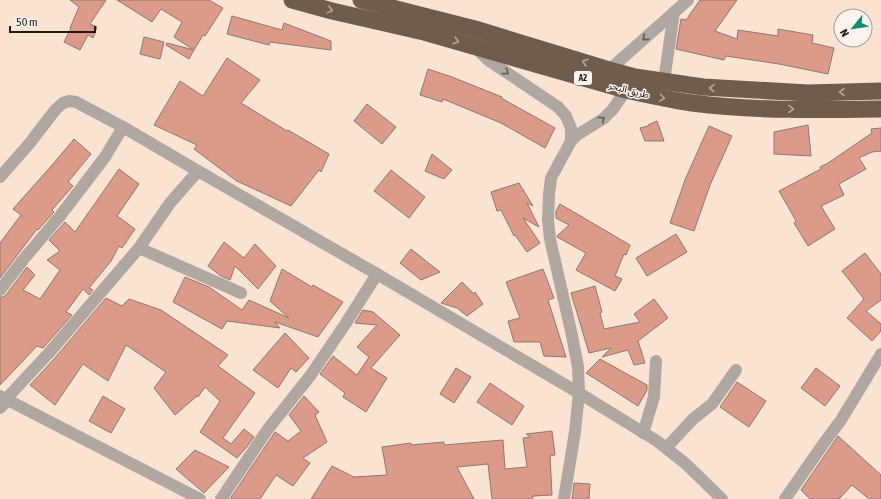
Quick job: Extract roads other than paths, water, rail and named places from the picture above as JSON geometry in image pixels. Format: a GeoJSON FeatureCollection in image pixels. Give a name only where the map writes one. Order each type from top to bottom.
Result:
{"type":"FeatureCollection","features":[{"type":"Feature","properties":{"kind":"highway","name":"طريق البحر"},"geometry":{"type":"LineString","coordinates":[[292,0],[332,11],[424,32],[476,48],[650,96],[692,103],[730,107],[821,110],[881,109]]}},
{"type":"Feature","properties":{"kind":"highway","name":"طريق البحر"},"geometry":{"type":"LineString","coordinates":[[361,0],[390,4],[635,77],[703,87],[808,92],[881,92]]}},
{"type":"Feature","properties":{"kind":"street"},"geometry":{"type":"LineString","coordinates":[[609,70],[688,0]]}},
{"type":"Feature","properties":{"kind":"street"},"geometry":{"type":"LineString","coordinates":[[664,81],[674,12]]}},
{"type":"Feature","properties":{"kind":"street"},"geometry":{"type":"LineString","coordinates":[[476,48],[488,60],[558,107],[566,116],[571,128],[571,140]]}},
{"type":"Feature","properties":{"kind":"street"},"geometry":{"type":"LineString","coordinates":[[564,499],[575,432],[579,393],[577,360],[550,239],[548,220],[551,178],[571,140],[603,119],[613,109],[626,90]]}},
{"type":"Feature","properties":{"kind":"street"},"geometry":{"type":"LineString","coordinates":[[0,177],[29,144],[56,109],[63,103],[69,101],[76,102],[123,127],[579,393],[666,448],[686,464],[722,499]]}},
{"type":"Feature","properties":{"kind":"street"},"geometry":{"type":"LineString","coordinates":[[0,290],[60,216],[105,157],[123,127]]}},
{"type":"Feature","properties":{"kind":"street"},"geometry":{"type":"LineString","coordinates":[[198,171],[170,203],[139,248],[48,354],[2,401],[200,499]]}},
{"type":"Feature","properties":{"kind":"street"},"geometry":{"type":"LineString","coordinates":[[139,248],[241,293]]}},
{"type":"Feature","properties":{"kind":"street"},"geometry":{"type":"LineString","coordinates":[[221,499],[268,429],[310,376],[377,274]]}},
{"type":"Feature","properties":{"kind":"street"},"geometry":{"type":"LineString","coordinates":[[785,499],[842,420],[881,354]]}},
{"type":"Feature","properties":{"kind":"street"},"geometry":{"type":"LineString","coordinates":[[643,433],[654,397],[656,361]]}},
{"type":"Feature","properties":{"kind":"street"},"geometry":{"type":"LineString","coordinates":[[666,448],[693,419],[712,404],[736,370]]}}]}
